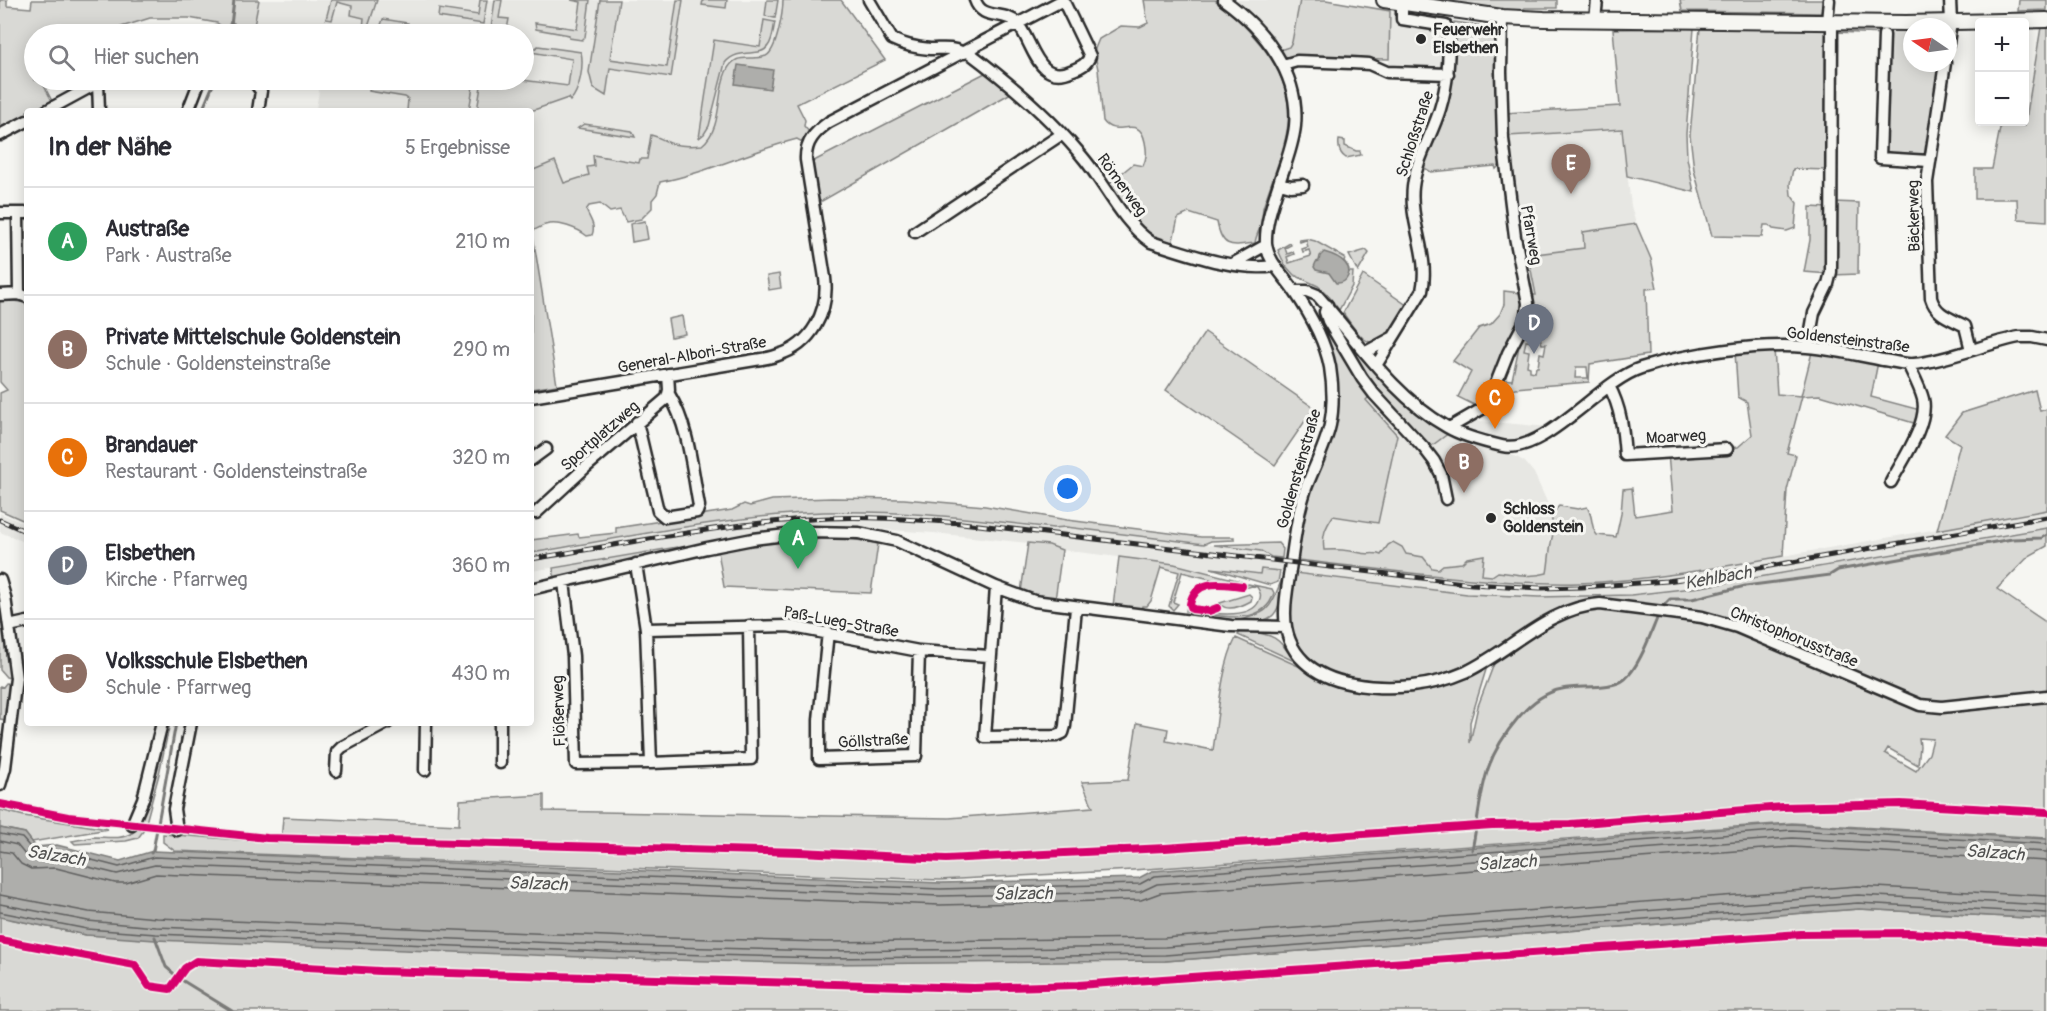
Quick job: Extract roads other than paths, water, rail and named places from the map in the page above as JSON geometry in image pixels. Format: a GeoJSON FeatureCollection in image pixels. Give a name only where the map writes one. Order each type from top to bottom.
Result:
{"type":"FeatureCollection","features":[{"type":"Feature","properties":{"kind":"main road"},"geometry":{"type":"LineString","coordinates":[[1384,0],[1502,17],[1595,20],[1903,22]]}},
{"type":"Feature","properties":{"kind":"main road"},"geometry":{"type":"LineString","coordinates":[[1957,22],[2047,20]]}},
{"type":"Feature","properties":{"kind":"street","name":"Römerweg"},"geometry":{"type":"LineString","coordinates":[[869,0],[892,39],[914,47],[935,49],[947,47],[965,52],[987,66],[1062,134],[1087,161],[1125,216],[1151,242],[1198,256],[1234,263],[1274,266]]}},
{"type":"Feature","properties":{"kind":"street"},"geometry":{"type":"LineString","coordinates":[[975,0],[980,9],[986,13],[1008,16],[1017,24]]}},
{"type":"Feature","properties":{"kind":"street","name":"General-Albori-Straße"},"geometry":{"type":"LineString","coordinates":[[534,396],[778,356],[795,347],[809,336],[820,317],[826,296],[806,160],[807,150],[813,136],[829,122],[1063,0],[1089,50],[1089,60],[1065,74],[1049,71],[1033,55],[1017,24]]}},
{"type":"Feature","properties":{"kind":"street"},"geometry":{"type":"LineString","coordinates":[[1224,0],[1271,46],[1283,65],[1300,107],[1295,123],[1297,143],[1271,211],[1266,245],[1234,263]]}},
{"type":"Feature","properties":{"kind":"street"},"geometry":{"type":"LineString","coordinates":[[1595,20],[1597,0]]}},
{"type":"Feature","properties":{"kind":"street"},"geometry":{"type":"LineString","coordinates":[[1808,347],[1814,312],[1828,284],[1831,272],[1829,0]]}},
{"type":"Feature","properties":{"kind":"street"},"geometry":{"type":"LineString","coordinates":[[1950,0],[1951,18]]}},
{"type":"Feature","properties":{"kind":"street","name":"Schloßstraße"},"geometry":{"type":"LineString","coordinates":[[1377,364],[1422,291],[1425,277],[1412,198],[1426,135],[1440,110],[1448,74],[1449,32],[1446,26],[1402,19],[1402,3]]}},
{"type":"Feature","properties":{"kind":"street","name":"Pfarrweg"},"geometry":{"type":"LineString","coordinates":[[1449,428],[1487,406],[1508,353],[1527,316],[1528,303],[1515,237],[1503,140],[1502,17]]}},
{"type":"Feature","properties":{"kind":"street"},"geometry":{"type":"LineString","coordinates":[[1884,35],[1880,158],[1929,161]]}},
{"type":"Feature","properties":{"kind":"street"},"geometry":{"type":"LineString","coordinates":[[1283,65],[1297,61],[1351,63],[1369,64],[1388,72],[1448,74]]}},
{"type":"Feature","properties":{"kind":"street","name":"Bäckerweg"},"geometry":{"type":"LineString","coordinates":[[1944,72],[1929,161],[1927,202],[1931,298],[1938,313],[1965,326],[1971,350]]}},
{"type":"Feature","properties":{"kind":"street"},"geometry":{"type":"LineString","coordinates":[[51,108],[84,90]]}},
{"type":"Feature","properties":{"kind":"street"},"geometry":{"type":"LineString","coordinates":[[99,108],[100,90]]}},
{"type":"Feature","properties":{"kind":"street"},"geometry":{"type":"LineString","coordinates":[[189,108],[196,90]]}},
{"type":"Feature","properties":{"kind":"street"},"geometry":{"type":"LineString","coordinates":[[258,108],[260,90]]}},
{"type":"Feature","properties":{"kind":"street"},"geometry":{"type":"LineString","coordinates":[[0,135],[24,123]]}},
{"type":"Feature","properties":{"kind":"street"},"geometry":{"type":"LineString","coordinates":[[915,232],[1062,134]]}},
{"type":"Feature","properties":{"kind":"street"},"geometry":{"type":"LineString","coordinates":[[1280,183],[1291,186],[1303,185]]}},
{"type":"Feature","properties":{"kind":"street"},"geometry":{"type":"LineString","coordinates":[[0,213],[22,213],[23,296],[0,295]]}},
{"type":"Feature","properties":{"kind":"street","name":"Goldensteinstraße"},"geometry":{"type":"LineString","coordinates":[[1266,245],[1274,266],[1295,291],[1323,344],[1330,366],[1333,407],[1326,439],[1306,488],[1296,529],[1285,612],[1286,627]]}},
{"type":"Feature","properties":{"kind":"street","name":"Goldensteinstraße"},"geometry":{"type":"LineString","coordinates":[[1295,291],[1307,291],[1317,295],[1412,401],[1449,428],[1504,446],[1517,447],[1530,443],[1558,425],[1625,374],[1683,357],[1767,345],[1808,347],[1908,364],[2019,337],[2047,340]]}},
{"type":"Feature","properties":{"kind":"street"},"geometry":{"type":"LineString","coordinates":[[1327,305],[1325,312],[1328,321],[1362,378],[1434,461],[1441,474],[1446,499]]}},
{"type":"Feature","properties":{"kind":"street","name":"Schloßstraße"},"geometry":{"type":"LineString","coordinates":[[1366,352],[1392,338]]}},
{"type":"Feature","properties":{"kind":"street"},"geometry":{"type":"LineString","coordinates":[[1891,482],[1919,427],[1924,412],[1923,399],[1908,364]]}},
{"type":"Feature","properties":{"kind":"street"},"geometry":{"type":"LineString","coordinates":[[637,422],[658,512],[665,517],[697,512],[699,506],[683,422],[669,394],[668,374]]}},
{"type":"Feature","properties":{"kind":"street","name":"Moarweg"},"geometry":{"type":"LineString","coordinates":[[1609,386],[1617,400],[1622,418],[1625,455],[1727,449]]}},
{"type":"Feature","properties":{"kind":"street","name":"Sportplatzweg"},"geometry":{"type":"LineString","coordinates":[[536,513],[637,422],[668,398],[669,394]]}},
{"type":"Feature","properties":{"kind":"street","name":"Sportplatzweg"},"geometry":{"type":"LineString","coordinates":[[534,458],[546,450]]}},
{"type":"Feature","properties":{"kind":"street"},"geometry":{"type":"LineString","coordinates":[[534,588],[707,548],[784,535],[828,532],[859,533],[897,541],[996,587],[1034,601],[1231,626],[1286,627]]}},
{"type":"Feature","properties":{"kind":"street"},"geometry":{"type":"LineString","coordinates":[[636,564],[645,629],[651,763],[751,759],[749,626]]}},
{"type":"Feature","properties":{"kind":"street"},"geometry":{"type":"LineString","coordinates":[[0,579],[22,677],[0,784]]}},
{"type":"Feature","properties":{"kind":"street","name":"Flößerweg"},"geometry":{"type":"LineString","coordinates":[[564,582],[573,656],[576,764],[651,763]]}},
{"type":"Feature","properties":{"kind":"street"},"geometry":{"type":"LineString","coordinates":[[996,587],[989,656],[985,737],[1056,736],[1063,733],[1076,608]]}},
{"type":"Feature","properties":{"kind":"street","name":"Christophorusstraße"},"geometry":{"type":"LineString","coordinates":[[1286,627],[1295,651],[1305,664],[1320,673],[1354,685],[1412,686],[1440,681],[1467,671],[1534,628],[1571,609],[1600,604],[1702,617],[1737,627],[1920,705],[1942,707],[2047,696]]}},
{"type":"Feature","properties":{"kind":"street"},"geometry":{"type":"LineString","coordinates":[[9,626],[24,623]]}},
{"type":"Feature","properties":{"kind":"street","name":"Paß-Lueg-Straße"},"geometry":{"type":"LineString","coordinates":[[645,629],[788,626],[919,651],[989,656]]}},
{"type":"Feature","properties":{"kind":"street","name":"Göllstraße"},"geometry":{"type":"LineString","coordinates":[[828,633],[819,720],[819,759],[916,756],[919,651]]}},
{"type":"Feature","properties":{"kind":"street"},"geometry":{"type":"LineString","coordinates":[[132,825],[143,799],[161,726]]}},
{"type":"Feature","properties":{"kind":"street"},"geometry":{"type":"LineString","coordinates":[[177,830],[174,809],[189,726]]}},
{"type":"Feature","properties":{"kind":"street"},"geometry":{"type":"LineString","coordinates":[[336,771],[337,752],[342,747],[381,726]]}},
{"type":"Feature","properties":{"kind":"street"},"geometry":{"type":"LineString","coordinates":[[425,770],[426,726]]}},
{"type":"Feature","properties":{"kind":"street"},"geometry":{"type":"LineString","coordinates":[[500,726],[500,763]]}},
{"type":"Feature","properties":{"kind":"water"},"geometry":{"type":"Polygon","coordinates":[[[738,65],[773,70],[770,89],[735,84],[738,65]]]}},
{"type":"Feature","properties":{"kind":"water"},"geometry":{"type":"Polygon","coordinates":[[[1324,252],[1343,261],[1347,266],[1349,274],[1343,282],[1336,283],[1329,273],[1316,270],[1314,267],[1324,252]]]}},
{"type":"Feature","properties":{"kind":"water","name":"Salzach"},"geometry":{"type":"Polygon","coordinates":[[[1792,824],[2047,839],[2047,919],[1859,909],[1165,961],[825,964],[630,959],[155,940],[86,935],[0,917],[0,828],[25,833],[36,847],[57,845],[120,861],[153,851],[941,883],[1139,878],[1152,871],[1792,824]]]}},
{"type":"Feature","properties":{"kind":"waterway"},"geometry":{"type":"LineString","coordinates":[[231,24],[234,0]]}},
{"type":"Feature","properties":{"kind":"waterway"},"geometry":{"type":"LineString","coordinates":[[203,108],[211,90]]}},
{"type":"Feature","properties":{"kind":"waterway","name":"Kehlbach"},"geometry":{"type":"LineString","coordinates":[[1661,608],[1670,599],[1692,599],[1745,586],[1830,575],[1838,570],[2012,539],[2042,538],[2047,535]]}},
{"type":"Feature","properties":{"kind":"waterway","name":"Kehlbach"},"geometry":{"type":"LineString","coordinates":[[1472,850],[1489,765],[1505,735],[1518,718],[1538,699],[1549,693],[1569,688],[1612,685],[1625,679],[1640,657],[1659,614]]}},
{"type":"Feature","properties":{"kind":"waterway"},"geometry":{"type":"LineString","coordinates":[[151,853],[175,726]]}},
{"type":"Feature","properties":{"kind":"waterway"},"geometry":{"type":"LineString","coordinates":[[155,937],[166,967],[180,979],[232,1011]]}},
{"type":"Feature","properties":{"kind":"railway"},"geometry":{"type":"LineString","coordinates":[[534,558],[754,524],[829,518],[879,518],[962,523],[1472,584],[1540,588],[1582,587],[1667,581],[1759,568],[2047,517]]}},
{"type":"Feature","properties":{"kind":"railway"},"geometry":{"type":"LineString","coordinates":[[0,520],[24,531]]}},
{"type":"Feature","properties":{"kind":"place","name":"Feuerwehr Elsbethen"},"geometry":{"type":"Point","coordinates":[1421,39]}},
{"type":"Feature","properties":{"kind":"place","name":"Volksschule Elsbethen"},"geometry":{"type":"Point","coordinates":[1571,194]}},
{"type":"Feature","properties":{"kind":"place","name":"Elsbethen"},"geometry":{"type":"Point","coordinates":[1534,354]}},
{"type":"Feature","properties":{"kind":"place","name":"Brandauer"},"geometry":{"type":"Point","coordinates":[1495,429]}},
{"type":"Feature","properties":{"kind":"place","name":"Private Mittelschule Goldenstein"},"geometry":{"type":"Point","coordinates":[1464,493]}},
{"type":"Feature","properties":{"kind":"place","name":"Schloss Goldenstein"},"geometry":{"type":"Point","coordinates":[1491,518]}},
{"type":"Feature","properties":{"kind":"place","name":"Austraße"},"geometry":{"type":"Point","coordinates":[798,569]}}]}
